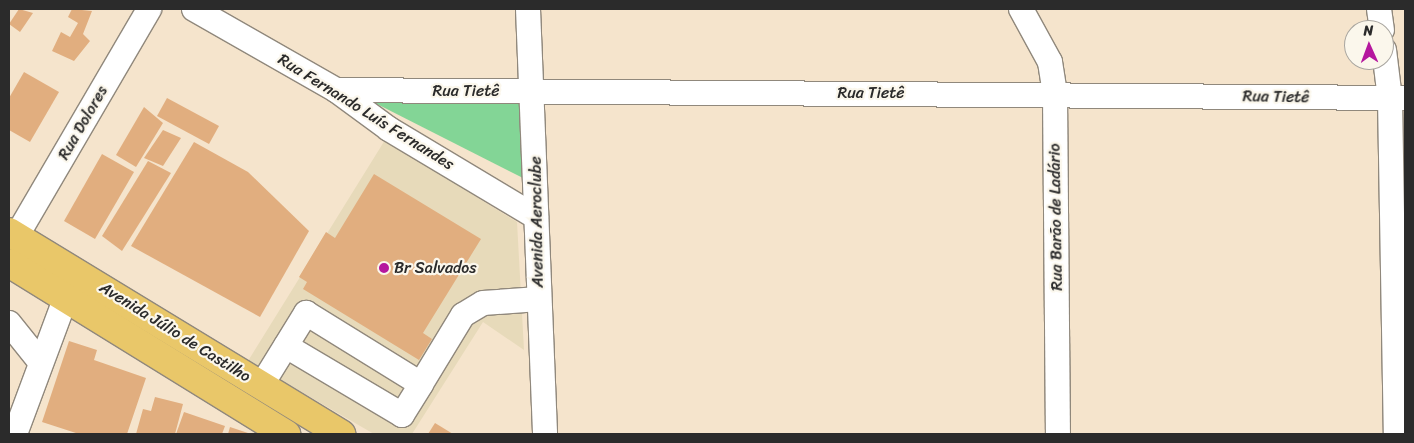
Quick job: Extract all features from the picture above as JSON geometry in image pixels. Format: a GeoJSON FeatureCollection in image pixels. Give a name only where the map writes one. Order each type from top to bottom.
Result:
{"type":"FeatureCollection","features":[{"type":"Feature","properties":{"kind":"main road","name":"Avenida Júlio de Castilho"},"geometry":{"type":"LineString","coordinates":[[12,234],[77,270],[341,434]]}},
{"type":"Feature","properties":{"kind":"main road","name":"Avenida Júlio de Castilho"},"geometry":{"type":"LineString","coordinates":[[9,264],[286,434]]}},
{"type":"Feature","properties":{"kind":"street","name":"Rua Dolores"},"geometry":{"type":"LineString","coordinates":[[12,234],[149,9]]}},
{"type":"Feature","properties":{"kind":"street","name":"Rua Fernando Luís Fernandes"},"geometry":{"type":"LineString","coordinates":[[194,9],[336,90],[389,129],[536,217]]}},
{"type":"Feature","properties":{"kind":"street","name":"Avenida Aeroclube"},"geometry":{"type":"LineString","coordinates":[[528,9],[533,91],[539,299],[546,434]]}},
{"type":"Feature","properties":{"kind":"street","name":"Rua Barão de Ladário"},"geometry":{"type":"LineString","coordinates":[[1021,9],[1050,62],[1055,95],[1058,434]]}},
{"type":"Feature","properties":{"kind":"street"},"geometry":{"type":"LineString","coordinates":[[1390,70],[1398,99],[1396,434]]}},
{"type":"Feature","properties":{"kind":"street","name":"Rua Tietê"},"geometry":{"type":"LineString","coordinates":[[336,90],[1398,99]]}},
{"type":"Feature","properties":{"kind":"street"},"geometry":{"type":"LineString","coordinates":[[15,434],[77,270]]}},
{"type":"Feature","properties":{"kind":"street"},"geometry":{"type":"LineString","coordinates":[[286,346],[402,415],[464,315],[483,303],[539,299]]}},
{"type":"Feature","properties":{"kind":"street"},"geometry":{"type":"LineString","coordinates":[[261,386],[306,313],[421,384]]}},
{"type":"Feature","properties":{"kind":"street"},"geometry":{"type":"LineString","coordinates":[[9,323],[41,363]]}},
{"type":"Feature","properties":{"kind":"shaded area"},"geometry":{"type":"Polygon","coordinates":[[[385,140],[517,222],[524,350],[483,322],[412,434],[374,434],[248,361],[385,140]]]}},
{"type":"Feature","properties":{"kind":"green space"},"geometry":{"type":"Polygon","coordinates":[[[525,98],[527,180],[373,102],[525,98]]]}},
{"type":"Feature","properties":{"kind":"building"},"geometry":{"type":"Polygon","coordinates":[[[19,9],[33,13],[20,32],[9,24],[19,9]]]}},
{"type":"Feature","properties":{"kind":"building"},"geometry":{"type":"Polygon","coordinates":[[[72,9],[92,11],[83,34],[90,41],[74,61],[52,51],[61,32],[70,37],[78,23],[68,17],[72,9]]]}},
{"type":"Feature","properties":{"kind":"building"},"geometry":{"type":"Polygon","coordinates":[[[24,72],[59,92],[30,142],[9,130],[9,98],[24,72]]]}},
{"type":"Feature","properties":{"kind":"building"},"geometry":{"type":"Polygon","coordinates":[[[167,98],[219,126],[209,144],[157,116],[167,98]]]}},
{"type":"Feature","properties":{"kind":"building"},"geometry":{"type":"Polygon","coordinates":[[[144,107],[163,123],[136,167],[116,155],[144,107]]]}},
{"type":"Feature","properties":{"kind":"building"},"geometry":{"type":"Polygon","coordinates":[[[163,130],[181,138],[163,166],[144,158],[163,130]]]}},
{"type":"Feature","properties":{"kind":"building"},"geometry":{"type":"Polygon","coordinates":[[[194,142],[248,172],[309,231],[260,317],[131,246],[194,142]]]}},
{"type":"Feature","properties":{"kind":"building"},"geometry":{"type":"Polygon","coordinates":[[[102,154],[134,172],[95,239],[64,221],[102,154]]]}},
{"type":"Feature","properties":{"kind":"building"},"geometry":{"type":"Polygon","coordinates":[[[148,161],[171,173],[122,251],[102,236],[148,161]]]}},
{"type":"Feature","properties":{"kind":"building","name":"Br Salvados"},"geometry":{"type":"Polygon","coordinates":[[[374,174],[481,239],[423,333],[432,339],[419,360],[303,289],[307,282],[299,277],[326,232],[335,238],[374,174]]]}},
{"type":"Feature","properties":{"kind":"building"},"geometry":{"type":"Polygon","coordinates":[[[69,341],[97,350],[94,360],[146,378],[127,434],[79,434],[42,422],[69,341]]]}},
{"type":"Feature","properties":{"kind":"building"},"geometry":{"type":"Polygon","coordinates":[[[155,397],[183,404],[175,434],[136,434],[143,409],[151,411],[155,397]]]}},
{"type":"Feature","properties":{"kind":"building"},"geometry":{"type":"Polygon","coordinates":[[[184,412],[225,426],[222,434],[176,434],[184,412]]]}},
{"type":"Feature","properties":{"kind":"building"},"geometry":{"type":"Polygon","coordinates":[[[435,423],[453,434],[428,434],[435,423]]]}},
{"type":"Feature","properties":{"kind":"building"},"geometry":{"type":"Polygon","coordinates":[[[230,427],[251,434],[228,434],[230,427]]]}},
{"type":"Feature","properties":{"kind":"place","name":"Br Salvados"},"geometry":{"type":"Point","coordinates":[384,268]}}]}
